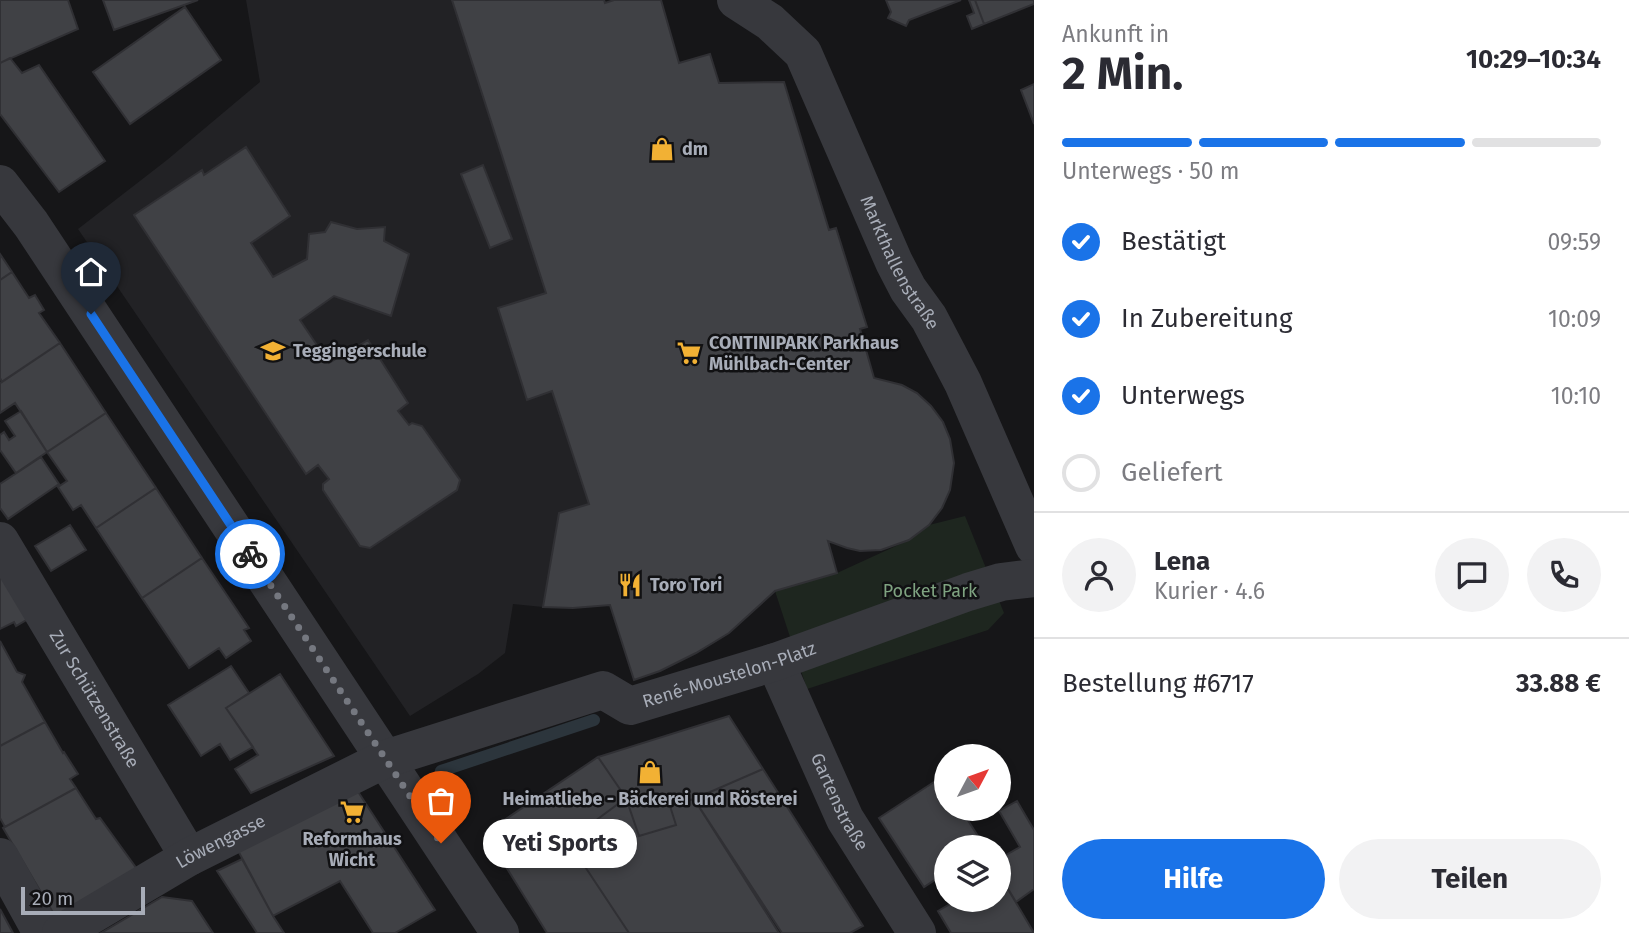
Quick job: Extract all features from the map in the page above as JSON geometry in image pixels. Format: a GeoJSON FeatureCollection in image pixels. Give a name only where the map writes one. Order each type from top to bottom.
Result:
{"type":"FeatureCollection","features":[{"type":"Feature","properties":{"kind":"street","name":"Markthallenstraße"},"geometry":{"type":"LineString","coordinates":[[736,0],[770,22],[803,53],[894,262],[908,289],[929,318],[958,374],[1034,546]]}},
{"type":"Feature","properties":{"kind":"street"},"geometry":{"type":"LineString","coordinates":[[0,184],[39,236],[385,759],[495,931]]}},
{"type":"Feature","properties":{"kind":"street","name":"Zur Schützenstraße"},"geometry":{"type":"LineString","coordinates":[[0,541],[189,857]]}},
{"type":"Feature","properties":{"kind":"street","name":"René-Moustelon-Platz"},"geometry":{"type":"LineString","coordinates":[[385,759],[603,690],[630,706],[775,663],[968,592],[1001,582],[1034,578]]}},
{"type":"Feature","properties":{"kind":"street","name":"Gartenstraße"},"geometry":{"type":"LineString","coordinates":[[775,663],[845,819],[917,933]]}},
{"type":"Feature","properties":{"kind":"street","name":"Löwengasse"},"geometry":{"type":"LineString","coordinates":[[61,933],[189,857],[385,759]]}},
{"type":"Feature","properties":{"kind":"street"},"geometry":{"type":"LineString","coordinates":[[0,857],[42,933]]}},
{"type":"Feature","properties":{"kind":"shaded area","name":"Teggingerschule"},"geometry":{"type":"Polygon","coordinates":[[[246,0],[452,0],[546,293],[498,309],[527,399],[552,391],[589,504],[559,513],[543,607],[513,604],[505,653],[478,674],[410,716],[78,229],[167,160],[260,82],[246,0]]]}},
{"type":"Feature","properties":{"kind":"green space","name":"Pocket Park"},"geometry":{"type":"Polygon","coordinates":[[[965,516],[1004,613],[988,630],[807,689],[775,591],[837,573],[909,540],[929,525],[965,516]]]}},
{"type":"Feature","properties":{"kind":"building"},"geometry":{"type":"Polygon","coordinates":[[[0,0],[68,0],[78,29],[0,63],[0,0]]]}},
{"type":"Feature","properties":{"kind":"building"},"geometry":{"type":"Polygon","coordinates":[[[103,0],[198,0],[114,30],[103,0]]]}},
{"type":"Feature","properties":{"kind":"building","name":"CONTINIPARK Parkhaus Mühlbach-Center"},"geometry":{"type":"Polygon","coordinates":[[[452,0],[604,0],[605,3],[614,0],[661,0],[679,63],[710,54],[719,83],[784,82],[829,230],[836,228],[867,327],[860,329],[874,378],[902,385],[917,393],[943,422],[950,439],[954,463],[950,490],[942,508],[929,525],[909,540],[881,550],[860,551],[828,541],[837,573],[775,591],[729,633],[660,671],[634,680],[610,605],[543,607],[559,513],[589,504],[552,391],[527,400],[498,308],[546,293],[452,0]]]}},
{"type":"Feature","properties":{"kind":"building"},"geometry":{"type":"Polygon","coordinates":[[[886,0],[961,0],[909,20],[906,26],[888,18],[891,12],[886,0]]]}},
{"type":"Feature","properties":{"kind":"building"},"geometry":{"type":"Polygon","coordinates":[[[969,0],[975,0],[984,24],[972,29],[967,16],[974,13],[969,0]]]}},
{"type":"Feature","properties":{"kind":"building"},"geometry":{"type":"Polygon","coordinates":[[[975,0],[1034,0],[1034,4],[984,24],[975,0]]]}},
{"type":"Feature","properties":{"kind":"building"},"geometry":{"type":"Polygon","coordinates":[[[185,7],[221,60],[130,124],[93,72],[185,7]]]}},
{"type":"Feature","properties":{"kind":"building"},"geometry":{"type":"Polygon","coordinates":[[[10,58],[22,73],[39,65],[105,161],[59,192],[0,114],[0,63],[10,58]]]}},
{"type":"Feature","properties":{"kind":"building"},"geometry":{"type":"Polygon","coordinates":[[[1034,84],[1034,124],[1021,90],[1034,84]]]}},
{"type":"Feature","properties":{"kind":"building","name":"Teggingerschule"},"geometry":{"type":"Polygon","coordinates":[[[246,147],[290,216],[251,243],[273,277],[307,259],[309,234],[325,232],[331,222],[357,229],[385,227],[384,241],[409,254],[391,316],[334,296],[300,320],[329,363],[368,340],[408,403],[398,411],[409,425],[412,423],[422,426],[460,480],[457,490],[370,548],[360,546],[323,490],[323,484],[329,479],[318,465],[306,474],[134,215],[202,170],[204,175],[246,147]]]}},
{"type":"Feature","properties":{"kind":"building"},"geometry":{"type":"Polygon","coordinates":[[[483,165],[512,239],[490,248],[461,174],[483,165]]]}},
{"type":"Feature","properties":{"kind":"building"},"geometry":{"type":"Polygon","coordinates":[[[0,254],[12,272],[0,280],[0,254]]]}},
{"type":"Feature","properties":{"kind":"building"},"geometry":{"type":"Polygon","coordinates":[[[12,272],[29,298],[35,295],[44,310],[39,313],[60,343],[2,382],[0,280],[12,272]]]}},
{"type":"Feature","properties":{"kind":"building"},"geometry":{"type":"Polygon","coordinates":[[[60,343],[106,413],[47,452],[15,403],[0,413],[0,383],[60,343]]]}},
{"type":"Feature","properties":{"kind":"building"},"geometry":{"type":"Polygon","coordinates":[[[21,411],[47,452],[16,473],[0,450],[0,435],[4,432],[9,440],[15,436],[5,421],[21,411]]]}},
{"type":"Feature","properties":{"kind":"building"},"geometry":{"type":"Polygon","coordinates":[[[106,413],[156,488],[96,528],[81,505],[73,510],[58,487],[67,481],[47,452],[106,413]]]}},
{"type":"Feature","properties":{"kind":"building"},"geometry":{"type":"Polygon","coordinates":[[[41,457],[59,484],[8,519],[0,508],[0,484],[41,457]]]}},
{"type":"Feature","properties":{"kind":"building"},"geometry":{"type":"Polygon","coordinates":[[[156,488],[202,558],[142,598],[96,528],[156,488]]]}},
{"type":"Feature","properties":{"kind":"building"},"geometry":{"type":"Polygon","coordinates":[[[70,525],[86,550],[51,571],[35,546],[70,525]]]}},
{"type":"Feature","properties":{"kind":"building"},"geometry":{"type":"Polygon","coordinates":[[[202,558],[249,628],[244,630],[251,641],[226,658],[219,648],[189,668],[142,598],[202,558]]]}},
{"type":"Feature","properties":{"kind":"building"},"geometry":{"type":"Polygon","coordinates":[[[0,565],[35,615],[16,626],[14,622],[0,629],[0,565]]]}},
{"type":"Feature","properties":{"kind":"building"},"geometry":{"type":"Polygon","coordinates":[[[0,641],[17,672],[25,675],[22,682],[45,722],[0,746],[0,641]]]}},
{"type":"Feature","properties":{"kind":"building"},"geometry":{"type":"Polygon","coordinates":[[[231,666],[249,693],[226,708],[253,747],[230,760],[220,744],[201,756],[168,705],[231,666]]]}},
{"type":"Feature","properties":{"kind":"building"},"geometry":{"type":"Polygon","coordinates":[[[280,674],[334,756],[251,793],[235,769],[258,755],[226,708],[280,674]]]}},
{"type":"Feature","properties":{"kind":"building"},"geometry":{"type":"Polygon","coordinates":[[[729,716],[763,769],[694,799],[670,806],[676,825],[639,836],[626,798],[598,757],[729,716]]]}},
{"type":"Feature","properties":{"kind":"building"},"geometry":{"type":"Polygon","coordinates":[[[45,722],[78,774],[70,779],[76,788],[5,827],[0,818],[0,746],[45,722]]]}},
{"type":"Feature","properties":{"kind":"building"},"geometry":{"type":"Polygon","coordinates":[[[598,757],[626,798],[568,841],[629,933],[547,933],[485,833],[598,757]]]}},
{"type":"Feature","properties":{"kind":"building"},"geometry":{"type":"Polygon","coordinates":[[[763,769],[863,926],[850,933],[782,933],[694,799],[763,769]]]}},
{"type":"Feature","properties":{"kind":"building"},"geometry":{"type":"Polygon","coordinates":[[[934,782],[934,821],[968,821],[977,835],[934,835],[934,880],[924,887],[879,818],[934,782]]]}},
{"type":"Feature","properties":{"kind":"building"},"geometry":{"type":"Polygon","coordinates":[[[355,787],[435,910],[395,933],[373,933],[340,881],[273,916],[235,845],[355,787]]]}},
{"type":"Feature","properties":{"kind":"building"},"geometry":{"type":"Polygon","coordinates":[[[76,788],[96,819],[100,818],[137,869],[58,921],[3,828],[76,788]]]}},
{"type":"Feature","properties":{"kind":"building"},"geometry":{"type":"Polygon","coordinates":[[[626,798],[639,836],[676,825],[670,806],[694,799],[779,933],[629,933],[568,841],[626,798]]]}},
{"type":"Feature","properties":{"kind":"building"},"geometry":{"type":"Polygon","coordinates":[[[1017,801],[1034,830],[1034,889],[1016,902],[1011,894],[1011,852],[1020,847],[1005,821],[1012,821],[1012,804],[1017,801]]]}},
{"type":"Feature","properties":{"kind":"building"},"geometry":{"type":"Polygon","coordinates":[[[242,859],[284,933],[257,933],[217,871],[242,859]]]}},
{"type":"Feature","properties":{"kind":"building"},"geometry":{"type":"Polygon","coordinates":[[[1011,894],[1034,933],[951,933],[939,912],[1011,912],[1011,894]]]}},
{"type":"Feature","properties":{"kind":"building"},"geometry":{"type":"Polygon","coordinates":[[[162,897],[192,901],[213,933],[101,933],[162,897]]]}},
{"type":"Feature","properties":{"kind":"building"},"geometry":{"type":"Polygon","coordinates":[[[0,909],[13,933],[0,933],[0,909]]]}},
{"type":"Feature","properties":{"kind":"waterway"},"geometry":{"type":"LineString","coordinates":[[441,771],[594,720]]}},
{"type":"Feature","properties":{"kind":"way so far"},"geometry":{"type":"LineString","coordinates":[[250,554],[441,843]]}},
{"type":"Feature","properties":{"kind":"place","name":"dm"},"geometry":{"type":"Point","coordinates":[662,149]}},
{"type":"Feature","properties":{"kind":"place","name":"Teggingerschule"},"geometry":{"type":"Point","coordinates":[273,351]}},
{"type":"Feature","properties":{"kind":"place","name":"CONTINIPARK Parkhaus Mühlbach-Center"},"geometry":{"type":"Point","coordinates":[689,353]}},
{"type":"Feature","properties":{"kind":"place","name":"Toro Tori"},"geometry":{"type":"Point","coordinates":[630,585]}},
{"type":"Feature","properties":{"kind":"place","name":"Heimatliebe - Bäckerei und Rösterei"},"geometry":{"type":"Point","coordinates":[650,772]}},
{"type":"Feature","properties":{"kind":"place","name":"Reformhaus Wicht"},"geometry":{"type":"Point","coordinates":[352,812]}},
{"type":"Feature","properties":{"kind":"place","name":"Yeti Sports"},"geometry":{"type":"Point","coordinates":[441,843]}},
{"type":"Feature","properties":{"kind":"route"},"geometry":{"type":"LineString","coordinates":[[91,314],[250,554]]}}]}
